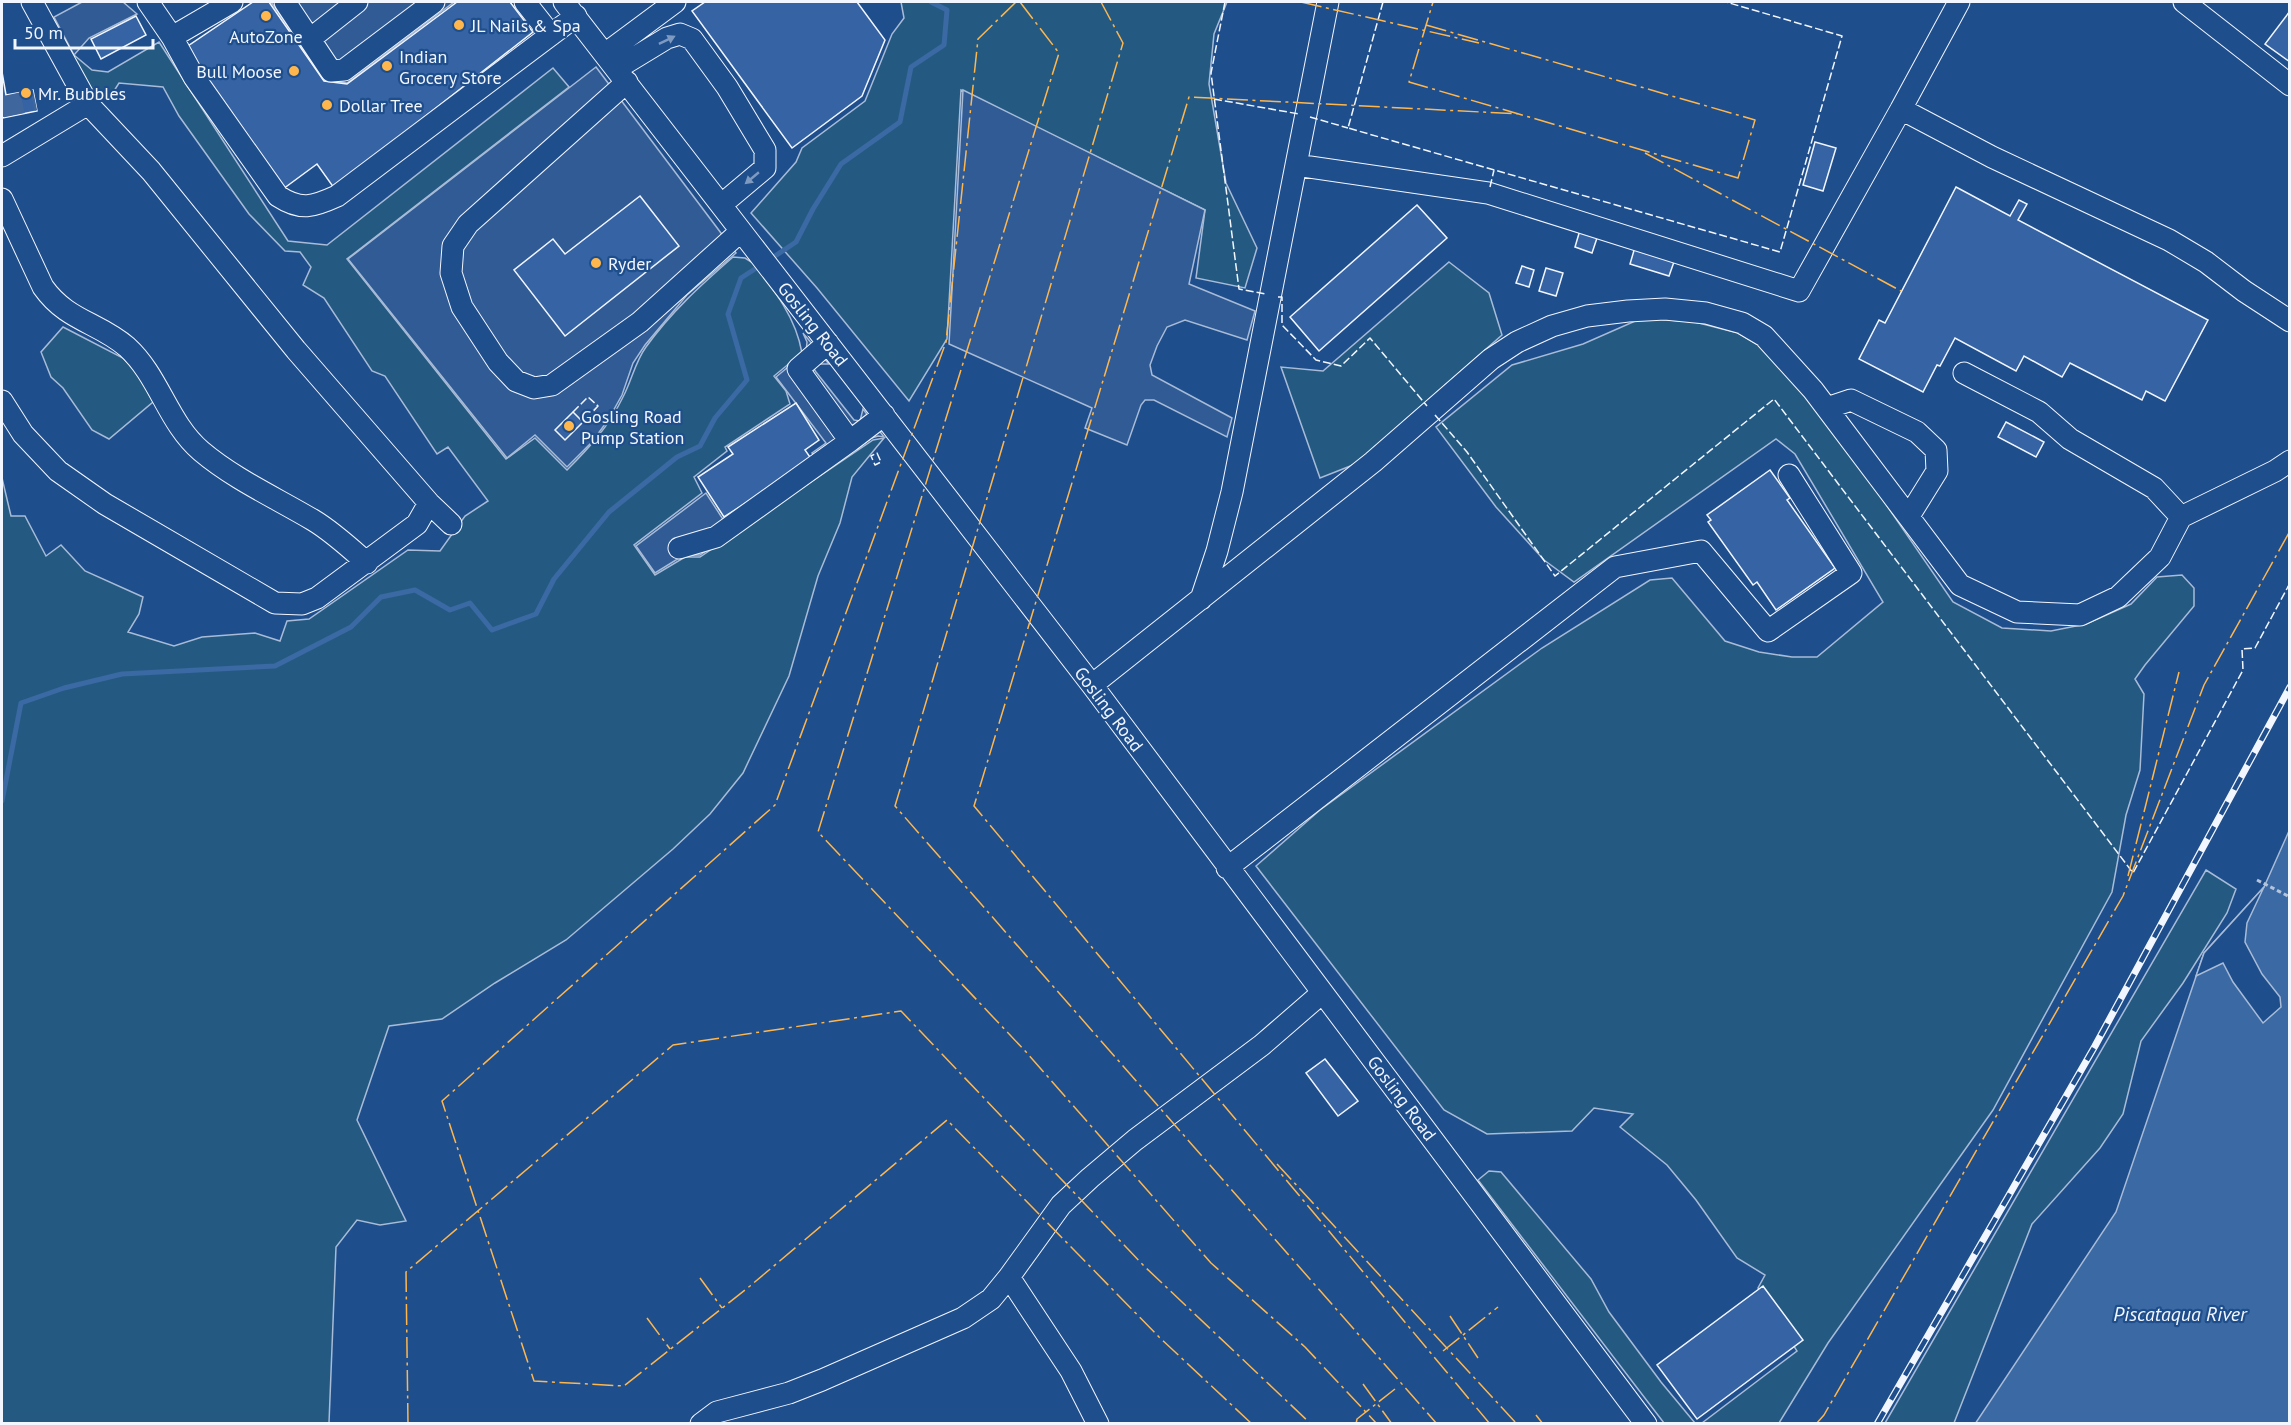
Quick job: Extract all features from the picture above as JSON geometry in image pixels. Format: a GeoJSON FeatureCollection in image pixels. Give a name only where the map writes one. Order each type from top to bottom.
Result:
{"type":"FeatureCollection","features":[{"type":"Feature","properties":{"kind":"street"},"geometry":{"type":"LineString","coordinates":[[32,2],[87,104],[151,171],[296,350],[429,503],[451,524]]}},
{"type":"Feature","properties":{"kind":"street"},"geometry":{"type":"LineString","coordinates":[[148,2],[172,37],[194,77],[278,196],[291,205],[306,207],[337,196],[550,35],[570,9]]}},
{"type":"Feature","properties":{"kind":"street"},"geometry":{"type":"LineString","coordinates":[[172,37],[232,2]]}},
{"type":"Feature","properties":{"kind":"street"},"geometry":{"type":"LineString","coordinates":[[285,2],[331,70],[344,70],[434,2]]}},
{"type":"Feature","properties":{"kind":"street"},"geometry":{"type":"LineString","coordinates":[[310,39],[357,2]]}},
{"type":"Feature","properties":{"kind":"street"},"geometry":{"type":"LineString","coordinates":[[525,2],[550,35]]}},
{"type":"Feature","properties":{"kind":"street"},"geometry":{"type":"LineString","coordinates":[[675,2],[616,68],[468,224],[453,246],[451,273],[462,307],[498,362],[516,381],[534,388],[552,385],[640,322],[741,231]]}},
{"type":"Feature","properties":{"kind":"street"},"geometry":{"type":"LineString","coordinates":[[1201,599],[1232,492],[1328,2]]}},
{"type":"Feature","properties":{"kind":"street"},"geometry":{"type":"LineString","coordinates":[[1296,165],[1488,193],[1799,291],[1959,2]]}},
{"type":"Feature","properties":{"kind":"street"},"geometry":{"type":"LineString","coordinates":[[2184,2],[2289,85]]}},
{"type":"Feature","properties":{"kind":"street","name":"Gosling Road"},"geometry":{"type":"LineString","coordinates":[[570,9],[1092,686],[1646,1424]]}},
{"type":"Feature","properties":{"kind":"street"},"geometry":{"type":"LineString","coordinates":[[616,68],[667,38],[680,34],[692,39],[727,87],[765,150],[765,168],[721,205]]}},
{"type":"Feature","properties":{"kind":"street"},"geometry":{"type":"LineString","coordinates":[[2,156],[87,104]]}},
{"type":"Feature","properties":{"kind":"street"},"geometry":{"type":"LineString","coordinates":[[1901,109],[1992,157],[2169,240],[2206,262],[2289,321]]}},
{"type":"Feature","properties":{"kind":"street"},"geometry":{"type":"LineString","coordinates":[[2,200],[43,287],[50,297],[70,315],[126,346],[138,358],[184,434],[200,450],[225,469],[315,521],[367,563]]}},
{"type":"Feature","properties":{"kind":"street"},"geometry":{"type":"LineString","coordinates":[[1092,686],[1373,462],[1491,358],[1517,342],[1552,326],[1587,316],[1628,310],[1665,309],[1706,312],[1742,323],[1764,336],[1827,408],[1960,585],[2017,612],[2080,615],[2118,597],[2160,557],[2181,517],[2275,471],[2289,461]]}},
{"type":"Feature","properties":{"kind":"street"},"geometry":{"type":"LineString","coordinates":[[828,343],[798,369],[850,441]]}},
{"type":"Feature","properties":{"kind":"street"},"geometry":{"type":"LineString","coordinates":[[1964,373],[2039,412],[2070,439],[2154,488],[2181,517]]}},
{"type":"Feature","properties":{"kind":"street"},"geometry":{"type":"LineString","coordinates":[[1827,408],[1851,400],[1917,432],[1936,450],[1937,471],[1909,516]]}},
{"type":"Feature","properties":{"kind":"street"},"geometry":{"type":"LineString","coordinates":[[2,401],[23,434],[58,471],[105,504],[274,603],[302,604],[317,598],[417,524],[429,503]]}},
{"type":"Feature","properties":{"kind":"street"},"geometry":{"type":"LineString","coordinates":[[679,548],[716,537],[884,415]]}},
{"type":"Feature","properties":{"kind":"street"},"geometry":{"type":"LineString","coordinates":[[1227,868],[1615,567],[1701,550],[1768,632],[1851,573],[1789,475]]}},
{"type":"Feature","properties":{"kind":"street"},"geometry":{"type":"LineString","coordinates":[[701,1424],[717,1412],[789,1393],[822,1380],[963,1318],[991,1299],[1009,1278],[1061,1205],[1090,1178],[1135,1140],[1262,1045],[1322,993]]}},
{"type":"Feature","properties":{"kind":"street"},"geometry":{"type":"LineString","coordinates":[[1009,1278],[1071,1371],[1098,1424]]}},
{"type":"Feature","properties":{"kind":"path"},"geometry":{"type":"LineString","coordinates":[[2257,880],[2289,897]]}},
{"type":"Feature","properties":{"kind":"shaded area"},"geometry":{"type":"Polygon","coordinates":[[[82,2],[123,2],[137,14],[89,38],[74,55],[54,17],[82,2]]]}},
{"type":"Feature","properties":{"kind":"shaded area"},"geometry":{"type":"Polygon","coordinates":[[[271,2],[454,2],[347,83],[324,80],[271,2]]]}},
{"type":"Feature","properties":{"kind":"shaded area"},"geometry":{"type":"Polygon","coordinates":[[[901,2],[1227,2],[1214,34],[1209,84],[1226,183],[1257,248],[1245,288],[1196,278],[1205,210],[961,90],[947,339],[909,401],[817,288],[751,213],[796,162],[802,148],[865,101],[892,34],[904,18],[901,2]]]}},
{"type":"Feature","properties":{"kind":"shaded area"},"geometry":{"type":"Polygon","coordinates":[[[159,42],[288,241],[327,245],[553,68],[569,87],[347,259],[506,459],[535,438],[567,470],[612,417],[642,353],[666,322],[733,257],[745,258],[753,263],[784,305],[799,340],[802,353],[774,376],[786,391],[790,404],[725,447],[727,451],[694,477],[702,493],[634,545],[655,575],[685,557],[700,557],[873,440],[884,438],[852,477],[840,523],[818,576],[789,676],[743,773],[710,814],[673,849],[566,940],[495,983],[442,1019],[389,1026],[357,1120],[406,1221],[380,1225],[357,1220],[336,1247],[329,1423],[2,1423],[2,478],[11,516],[25,516],[46,556],[61,545],[85,571],[143,597],[139,614],[128,632],[174,646],[202,637],[255,633],[280,641],[287,621],[309,619],[408,550],[440,551],[465,516],[488,501],[448,447],[437,454],[385,376],[372,371],[324,298],[303,285],[311,267],[300,252],[285,251],[249,214],[179,116],[163,87],[119,83],[112,94],[93,100],[69,62],[74,55],[92,70],[108,72],[159,42]]]}},
{"type":"Feature","properties":{"kind":"shaded area"},"geometry":{"type":"Polygon","coordinates":[[[596,67],[736,253],[687,295],[645,345],[633,363],[622,395],[608,420],[592,442],[567,467],[535,435],[507,458],[348,259],[596,67]]]}},
{"type":"Feature","properties":{"kind":"shaded area"},"geometry":{"type":"Polygon","coordinates":[[[963,90],[1205,210],[1189,284],[1255,311],[1247,340],[1185,320],[1167,327],[1150,365],[1152,375],[1232,418],[1227,437],[1154,400],[1145,400],[1141,405],[1127,445],[1085,428],[1092,408],[949,344],[963,90]]]}},
{"type":"Feature","properties":{"kind":"shaded area"},"geometry":{"type":"Polygon","coordinates":[[[1449,262],[1489,293],[1502,335],[1404,421],[1363,461],[1320,478],[1281,367],[1323,371],[1449,262]]]}},
{"type":"Feature","properties":{"kind":"shaded area"},"geometry":{"type":"Polygon","coordinates":[[[1642,318],[1695,322],[1738,333],[1772,353],[1872,484],[1953,602],[2002,628],[2051,631],[2086,624],[2131,604],[2157,577],[2182,575],[2194,588],[2194,606],[2135,679],[2144,694],[2140,770],[2126,815],[2112,892],[1993,1110],[1828,1343],[1779,1423],[1702,1423],[1797,1351],[1758,1288],[1765,1275],[1737,1258],[1696,1200],[1667,1165],[1620,1127],[1633,1114],[1594,1108],[1572,1131],[1487,1134],[1444,1110],[1256,866],[1320,810],[1542,648],[1650,580],[1672,578],[1725,641],[1759,652],[1792,657],[1817,657],[1883,602],[1795,454],[1776,439],[1574,582],[1544,560],[1496,507],[1436,427],[1512,365],[1583,344],[1642,318]]]}},
{"type":"Feature","properties":{"kind":"shaded area"},"geometry":{"type":"Polygon","coordinates":[[[63,327],[123,358],[138,374],[153,402],[109,439],[92,430],[63,388],[51,377],[41,352],[63,327]]]}},
{"type":"Feature","properties":{"kind":"shaded area"},"geometry":{"type":"Polygon","coordinates":[[[803,333],[829,364],[818,364],[814,369],[816,372],[854,420],[860,421],[863,409],[884,437],[872,438],[700,555],[684,555],[655,573],[636,546],[706,493],[726,524],[818,463],[812,453],[826,443],[776,377],[806,352],[807,342],[803,333]]]}},
{"type":"Feature","properties":{"kind":"shaded area"},"geometry":{"type":"Polygon","coordinates":[[[2206,870],[2236,889],[2227,913],[2183,983],[2141,1041],[2123,1114],[2100,1148],[2032,1224],[1954,1423],[1885,1423],[2206,870]]]}},
{"type":"Feature","properties":{"kind":"shaded area"},"geometry":{"type":"Polygon","coordinates":[[[1489,1171],[1501,1172],[1591,1279],[1609,1312],[1695,1423],[1664,1423],[1478,1180],[1489,1171]]]}},
{"type":"Feature","properties":{"kind":"water","name":"Piscataqua River"},"geometry":{"type":"Polygon","coordinates":[[[2289,831],[2289,1423],[1975,1424],[2116,1212],[2204,953],[2264,887],[2289,831]]]}},
{"type":"Feature","properties":{"kind":"pier"},"geometry":{"type":"Polygon","coordinates":[[[2264,887],[2247,923],[2245,942],[2262,974],[2280,997],[2281,1007],[2263,1023],[2233,982],[2223,963],[2196,976],[2204,953],[2264,887]]]}},
{"type":"Feature","properties":{"kind":"building"},"geometry":{"type":"Polygon","coordinates":[[[253,2],[269,2],[324,81],[347,84],[457,2],[510,2],[533,32],[334,188],[317,164],[283,189],[185,48],[253,2]]]}},
{"type":"Feature","properties":{"kind":"building"},"geometry":{"type":"Polygon","coordinates":[[[705,2],[857,2],[885,40],[862,96],[792,148],[692,11],[705,2]]]}},
{"type":"Feature","properties":{"kind":"building"},"geometry":{"type":"Polygon","coordinates":[[[2290,11],[2290,62],[2265,44],[2290,11]]]}},
{"type":"Feature","properties":{"kind":"building"},"geometry":{"type":"Polygon","coordinates":[[[136,16],[146,35],[101,59],[91,39],[136,16]]]}},
{"type":"Feature","properties":{"kind":"building","name":"Mr. Bubbles"},"geometry":{"type":"Polygon","coordinates":[[[2,72],[6,95],[33,90],[37,111],[2,118],[2,72]]]}},
{"type":"Feature","properties":{"kind":"building"},"geometry":{"type":"Polygon","coordinates":[[[1815,142],[1836,148],[1823,191],[1803,185],[1815,142]]]}},
{"type":"Feature","properties":{"kind":"building"},"geometry":{"type":"Polygon","coordinates":[[[1956,187],[2010,216],[2019,200],[2027,204],[2018,220],[2208,320],[2165,401],[2146,391],[2142,400],[2070,363],[2062,377],[2024,356],[2016,371],[1955,338],[1923,392],[1859,359],[1879,320],[1885,323],[1956,187]]]}},
{"type":"Feature","properties":{"kind":"building"},"geometry":{"type":"Polygon","coordinates":[[[640,196],[679,246],[565,336],[514,270],[553,239],[565,254],[640,196]]]}},
{"type":"Feature","properties":{"kind":"building"},"geometry":{"type":"Polygon","coordinates":[[[1417,205],[1447,238],[1319,351],[1290,317],[1417,205]]]}},
{"type":"Feature","properties":{"kind":"building"},"geometry":{"type":"Polygon","coordinates":[[[1580,230],[1598,235],[1592,253],[1575,247],[1580,230]]]}},
{"type":"Feature","properties":{"kind":"building"},"geometry":{"type":"Polygon","coordinates":[[[1635,247],[1675,259],[1669,276],[1630,264],[1635,247]]]}},
{"type":"Feature","properties":{"kind":"building"},"geometry":{"type":"Polygon","coordinates":[[[1522,266],[1534,270],[1529,287],[1516,283],[1522,266]]]}},
{"type":"Feature","properties":{"kind":"building"},"geometry":{"type":"Polygon","coordinates":[[[1546,268],[1563,273],[1556,296],[1539,291],[1546,268]]]}},
{"type":"Feature","properties":{"kind":"building"},"geometry":{"type":"Polygon","coordinates":[[[796,403],[819,440],[805,450],[812,460],[724,517],[698,477],[733,454],[728,447],[796,403]]]}},
{"type":"Feature","properties":{"kind":"building","name":"Gosling Road Pump Station"},"geometry":{"type":"Polygon","coordinates":[[[573,412],[583,422],[565,440],[555,430],[573,412]]]}},
{"type":"Feature","properties":{"kind":"building"},"geometry":{"type":"Polygon","coordinates":[[[2006,422],[2044,442],[2036,457],[1998,437],[2006,422]]]}},
{"type":"Feature","properties":{"kind":"building"},"geometry":{"type":"Polygon","coordinates":[[[1770,470],[1790,498],[1787,500],[1835,568],[1776,610],[1757,582],[1753,585],[1708,522],[1711,520],[1707,515],[1770,470]]]}},
{"type":"Feature","properties":{"kind":"building"},"geometry":{"type":"Polygon","coordinates":[[[1325,1059],[1358,1101],[1338,1116],[1306,1073],[1325,1059]]]}},
{"type":"Feature","properties":{"kind":"building"},"geometry":{"type":"Polygon","coordinates":[[[1763,1286],[1803,1340],[1697,1419],[1657,1365],[1763,1286]]]}},
{"type":"Feature","properties":{"kind":"waterway"},"geometry":{"type":"LineString","coordinates":[[769,260],[796,242],[841,164],[900,122],[911,67],[944,45],[947,10],[931,2]]}},
{"type":"Feature","properties":{"kind":"waterway"},"geometry":{"type":"LineString","coordinates":[[2,801],[21,703],[64,688],[122,674],[275,666],[351,627],[381,597],[415,590],[450,610],[470,603],[492,630],[536,614],[554,579],[609,512],[677,457],[700,446],[715,418],[747,380],[728,314],[741,278],[761,265]]}},
{"type":"Feature","properties":{"kind":"tunnel"},"geometry":{"type":"LineString","coordinates":[[2,107],[35,100]]}},
{"type":"Feature","properties":{"kind":"railway"},"geometry":{"type":"LineString","coordinates":[[1877,1424],[2095,1046],[2290,687]]}},
{"type":"Feature","properties":{"kind":"fence"},"geometry":{"type":"LineString","coordinates":[[1225,2],[1211,73],[1239,289],[1266,294]]}},
{"type":"Feature","properties":{"kind":"fence"},"geometry":{"type":"LineString","coordinates":[[1383,2],[1348,128],[1780,252],[1842,36],[1726,2]]}},
{"type":"Feature","properties":{"kind":"fence"},"geometry":{"type":"LineString","coordinates":[[1214,99],[1299,114]]}},
{"type":"Feature","properties":{"kind":"fence"},"geometry":{"type":"LineString","coordinates":[[1310,117],[1348,128]]}},
{"type":"Feature","properties":{"kind":"fence"},"geometry":{"type":"LineString","coordinates":[[1490,187],[1494,170]]}},
{"type":"Feature","properties":{"kind":"fence"},"geometry":{"type":"LineString","coordinates":[[1278,297],[1282,297],[1282,325],[1316,360],[1341,366],[1370,338],[1427,406]]}},
{"type":"Feature","properties":{"kind":"fence"},"geometry":{"type":"LineString","coordinates":[[573,412],[588,397],[598,406],[583,422]]}},
{"type":"Feature","properties":{"kind":"fence"},"geometry":{"type":"LineString","coordinates":[[1435,415],[1467,452],[1555,576],[1774,399],[2133,873],[2243,670],[2242,649],[2255,648],[2290,583]]}},
{"type":"Feature","properties":{"kind":"fence"},"geometry":{"type":"LineString","coordinates":[[877,453],[881,462],[875,465],[871,456],[877,453]]}},
{"type":"Feature","properties":{"kind":"power"},"geometry":{"type":"LineString","coordinates":[[1016,2],[978,39],[946,342],[775,805],[442,1101],[534,1381],[624,1386],[750,1286],[947,1120],[1159,1337],[1252,1424]]}},
{"type":"Feature","properties":{"kind":"power"},"geometry":{"type":"LineString","coordinates":[[1020,2],[1059,53],[818,832],[1027,1053],[1211,1263],[1305,1347],[1377,1424]]}},
{"type":"Feature","properties":{"kind":"power"},"geometry":{"type":"LineString","coordinates":[[1101,2],[1123,43],[895,806],[1437,1424]]}},
{"type":"Feature","properties":{"kind":"power"},"geometry":{"type":"LineString","coordinates":[[1301,2],[1479,43]]}},
{"type":"Feature","properties":{"kind":"power"},"geometry":{"type":"LineString","coordinates":[[1426,25],[1755,120],[1738,178],[1409,82],[1433,2]]}},
{"type":"Feature","properties":{"kind":"power"},"geometry":{"type":"LineString","coordinates":[[1490,1424],[974,806],[1189,97],[1520,114]]}},
{"type":"Feature","properties":{"kind":"power"},"geometry":{"type":"LineString","coordinates":[[1645,153],[1901,291]]}},
{"type":"Feature","properties":{"kind":"power"},"geometry":{"type":"LineString","coordinates":[[1816,1424],[1824,1415],[2123,896],[2204,685],[2290,531]]}},
{"type":"Feature","properties":{"kind":"power"},"geometry":{"type":"LineString","coordinates":[[2128,876],[2179,672]]}},
{"type":"Feature","properties":{"kind":"power"},"geometry":{"type":"LineString","coordinates":[[408,1424],[406,1272],[673,1045],[901,1011],[1144,1266],[1311,1424]]}},
{"type":"Feature","properties":{"kind":"power"},"geometry":{"type":"LineString","coordinates":[[1277,1164],[1517,1424]]}},
{"type":"Feature","properties":{"kind":"power"},"geometry":{"type":"LineString","coordinates":[[700,1278],[722,1308]]}},
{"type":"Feature","properties":{"kind":"power"},"geometry":{"type":"LineString","coordinates":[[1443,1351],[1498,1307]]}},
{"type":"Feature","properties":{"kind":"power"},"geometry":{"type":"LineString","coordinates":[[1450,1316],[1478,1358]]}},
{"type":"Feature","properties":{"kind":"power"},"geometry":{"type":"LineString","coordinates":[[647,1318],[670,1349]]}},
{"type":"Feature","properties":{"kind":"power"},"geometry":{"type":"LineString","coordinates":[[1363,1384],[1392,1424]]}},
{"type":"Feature","properties":{"kind":"power"},"geometry":{"type":"LineString","coordinates":[[1356,1424],[1357,1419],[1395,1389]]}},
{"type":"Feature","properties":{"kind":"power"},"geometry":{"type":"LineString","coordinates":[[1536,1415],[1543,1424]]}},
{"type":"Feature","properties":{"kind":"place","name":"AutoZone"},"geometry":{"type":"Point","coordinates":[266,16]}},
{"type":"Feature","properties":{"kind":"place","name":"JL Nails & Spa"},"geometry":{"type":"Point","coordinates":[459,25]}},
{"type":"Feature","properties":{"kind":"place","name":"Indian Grocery Store"},"geometry":{"type":"Point","coordinates":[387,66]}},
{"type":"Feature","properties":{"kind":"place","name":"Bull Moose"},"geometry":{"type":"Point","coordinates":[294,71]}},
{"type":"Feature","properties":{"kind":"place","name":"Mr. Bubbles"},"geometry":{"type":"Point","coordinates":[26,93]}},
{"type":"Feature","properties":{"kind":"place","name":"Dollar Tree"},"geometry":{"type":"Point","coordinates":[327,105]}},
{"type":"Feature","properties":{"kind":"place","name":"Ryder"},"geometry":{"type":"Point","coordinates":[596,263]}},
{"type":"Feature","properties":{"kind":"place","name":"Gosling Road Pump Station"},"geometry":{"type":"Point","coordinates":[569,426]}}]}
